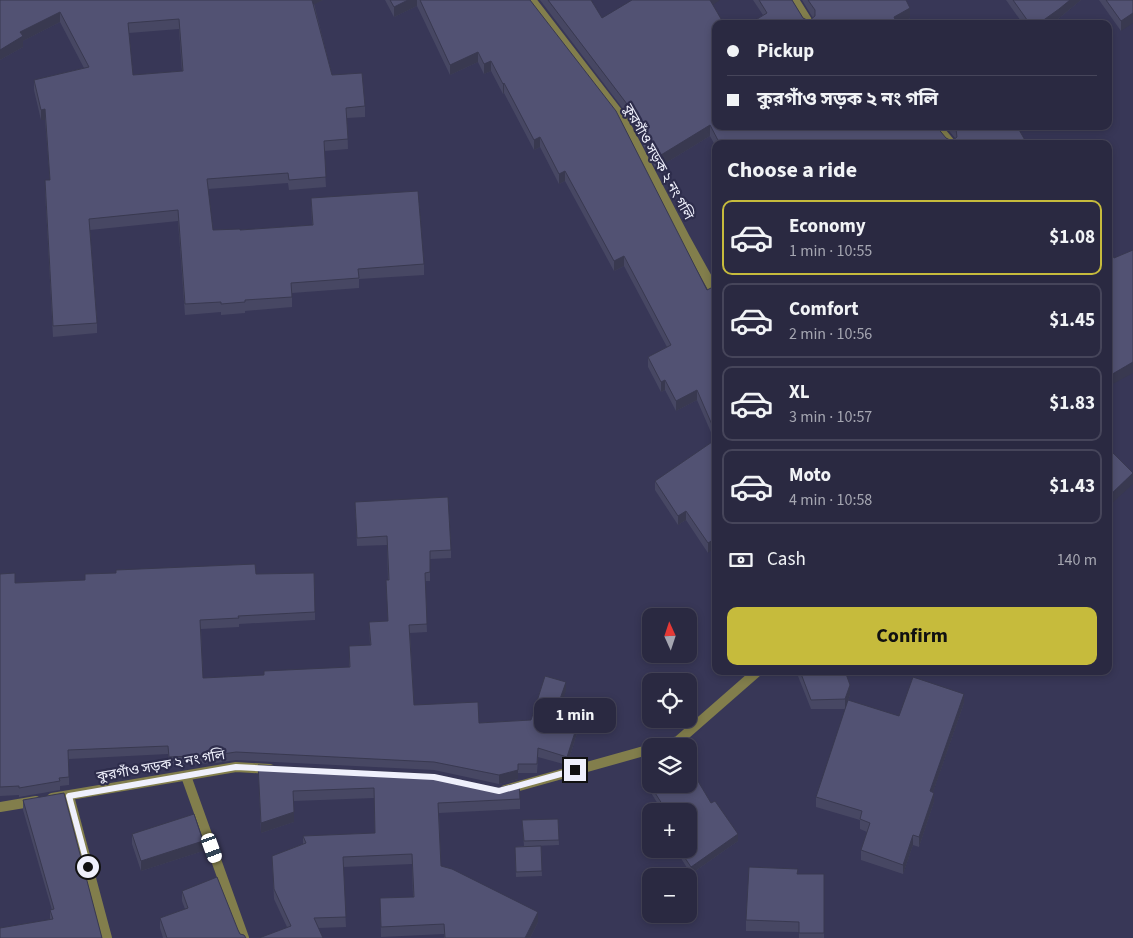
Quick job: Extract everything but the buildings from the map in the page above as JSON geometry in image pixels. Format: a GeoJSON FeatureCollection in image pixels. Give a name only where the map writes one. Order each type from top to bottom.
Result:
{"type":"FeatureCollection","features":[{"type":"Feature","properties":{"kind":"street","name":"কুরগাঁও সড়ক ২ নং গলি"},"geometry":{"type":"LineString","coordinates":[[532,0],[622,118],[712,287]]}},
{"type":"Feature","properties":{"kind":"street"},"geometry":{"type":"LineString","coordinates":[[794,0],[806,20]]}},
{"type":"Feature","properties":{"kind":"street"},"geometry":{"type":"LineString","coordinates":[[939,130],[948,140]]}},
{"type":"Feature","properties":{"kind":"street"},"geometry":{"type":"LineString","coordinates":[[681,738],[753,675]]}},
{"type":"Feature","properties":{"kind":"street"},"geometry":{"type":"LineString","coordinates":[[499,791],[642,751]]}},
{"type":"Feature","properties":{"kind":"street","name":"কুরগাঁও সড়ক ২ নং গলি"},"geometry":{"type":"LineString","coordinates":[[0,807],[236,767],[276,769]]}},
{"type":"Feature","properties":{"kind":"street"},"geometry":{"type":"LineString","coordinates":[[186,776],[244,938]]}},
{"type":"Feature","properties":{"kind":"street"},"geometry":{"type":"LineString","coordinates":[[69,796],[107,938]]}},
{"type":"Feature","properties":{"kind":"route"},"geometry":{"type":"LineString","coordinates":[[88,867],[69,796],[236,767],[434,777],[499,791],[575,770]]}}]}
